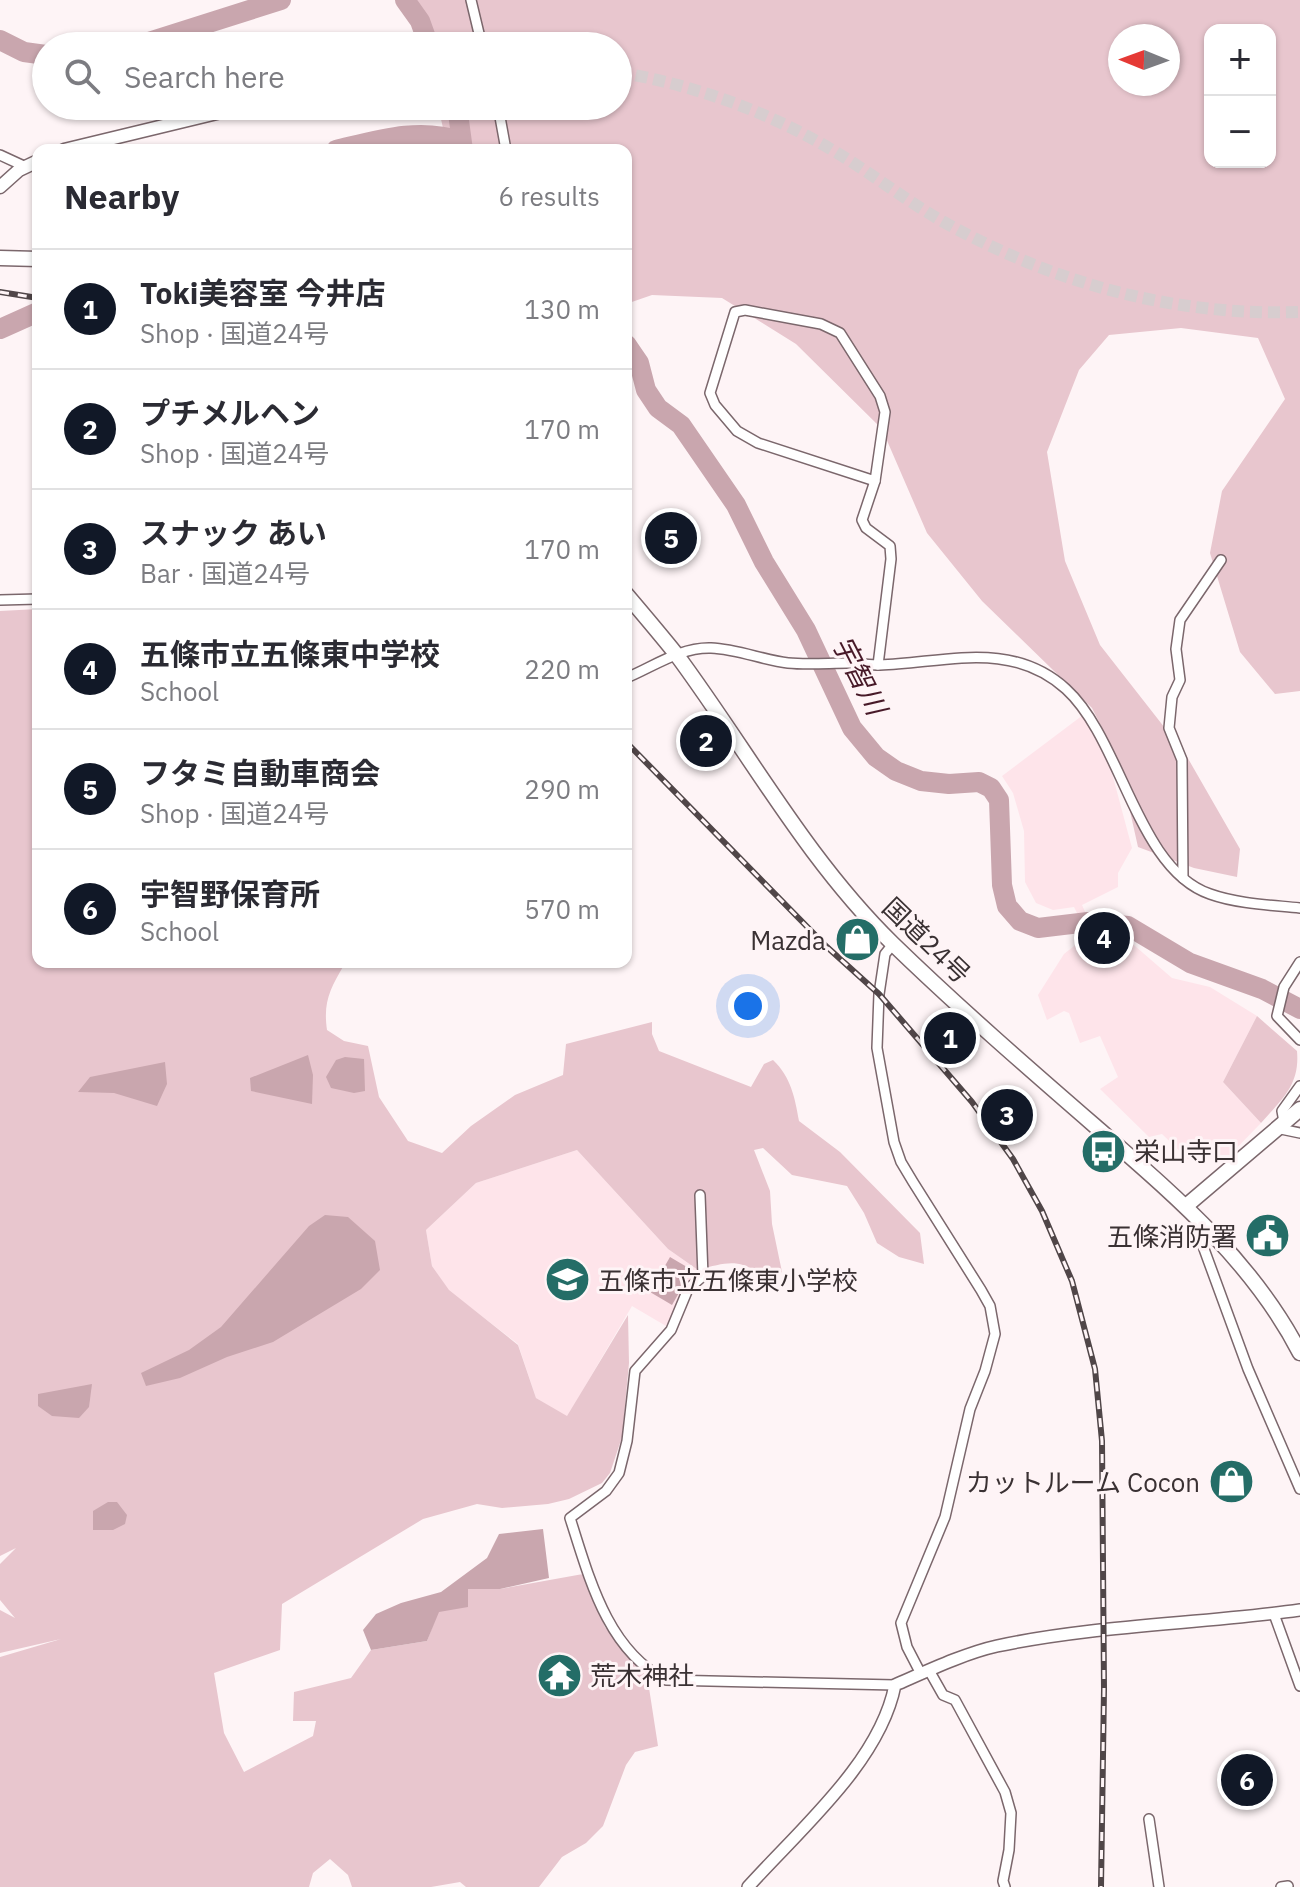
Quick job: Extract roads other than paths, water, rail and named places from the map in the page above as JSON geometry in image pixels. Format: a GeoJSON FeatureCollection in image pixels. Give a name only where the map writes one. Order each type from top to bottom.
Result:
{"type":"FeatureCollection","features":[{"type":"Feature","properties":{"kind":"main road"},"geometry":{"type":"LineString","coordinates":[[89,144],[188,120]]}},
{"type":"Feature","properties":{"kind":"main road"},"geometry":{"type":"LineString","coordinates":[[0,187],[32,164]]}},
{"type":"Feature","properties":{"kind":"main road"},"geometry":{"type":"LineString","coordinates":[[0,258],[32,259]]}},
{"type":"Feature","properties":{"kind":"main road","name":"国道24号"},"geometry":{"type":"LineString","coordinates":[[632,601],[675,654],[805,840],[851,899],[893,944],[1186,1206],[1262,1290],[1300,1353]]}},
{"type":"Feature","properties":{"kind":"main road"},"geometry":{"type":"LineString","coordinates":[[1186,1206],[1300,1109]]}},
{"type":"Feature","properties":{"kind":"street"},"geometry":{"type":"LineString","coordinates":[[471,0],[479,32]]}},
{"type":"Feature","properties":{"kind":"street"},"geometry":{"type":"LineString","coordinates":[[501,120],[505,144]]}},
{"type":"Feature","properties":{"kind":"street"},"geometry":{"type":"LineString","coordinates":[[0,155],[32,164]]}},
{"type":"Feature","properties":{"kind":"street"},"geometry":{"type":"LineString","coordinates":[[875,481],[758,443],[729,423],[710,393],[735,312],[745,310],[821,324],[840,333],[880,396],[885,412],[875,481],[862,520],[866,528],[890,546],[878,665]]}},
{"type":"Feature","properties":{"kind":"street"},"geometry":{"type":"LineString","coordinates":[[1183,878],[1182,760],[1169,728],[1172,697],[1180,680],[1176,649],[1180,620],[1221,560]]}},
{"type":"Feature","properties":{"kind":"street"},"geometry":{"type":"LineString","coordinates":[[0,600],[32,599]]}},
{"type":"Feature","properties":{"kind":"street"},"geometry":{"type":"LineString","coordinates":[[632,675],[675,654],[710,647],[788,663],[878,665],[936,658],[994,656],[1043,673],[1064,687],[1082,706],[1112,757],[1140,818],[1169,863],[1183,878],[1209,894],[1300,908]]}},
{"type":"Feature","properties":{"kind":"street"},"geometry":{"type":"LineString","coordinates":[[893,944],[885,954],[879,994],[877,1048],[894,1142],[907,1172],[986,1298],[995,1334],[970,1409],[945,1517],[901,1623],[907,1647],[943,1695],[955,1700],[1005,1792],[1011,1813],[1003,1881],[1005,1887]]}},
{"type":"Feature","properties":{"kind":"street"},"geometry":{"type":"LineString","coordinates":[[1300,962],[1284,987],[1277,1016],[1300,1040]]}},
{"type":"Feature","properties":{"kind":"street"},"geometry":{"type":"LineString","coordinates":[[1300,1086],[1282,1111],[1280,1125],[1300,1133]]}},
{"type":"Feature","properties":{"kind":"street"},"geometry":{"type":"LineString","coordinates":[[700,1195],[703,1276],[688,1289],[671,1330],[635,1371],[627,1441],[619,1473],[606,1491],[570,1518],[587,1572],[609,1623],[620,1641],[652,1673],[666,1680],[895,1685],[997,1646],[1104,1630],[1300,1610]]}},
{"type":"Feature","properties":{"kind":"street"},"geometry":{"type":"LineString","coordinates":[[1199,1220],[1198,1230],[1204,1249],[1243,1356],[1300,1489]]}},
{"type":"Feature","properties":{"kind":"street"},"geometry":{"type":"LineString","coordinates":[[1274,1614],[1300,1685]]}},
{"type":"Feature","properties":{"kind":"street"},"geometry":{"type":"LineString","coordinates":[[748,1887],[853,1773],[874,1742],[891,1706],[895,1685]]}},
{"type":"Feature","properties":{"kind":"street"},"geometry":{"type":"LineString","coordinates":[[1149,1819],[1159,1887]]}},
{"type":"Feature","properties":{"kind":"waterway","name":"宇智川"},"geometry":{"type":"LineString","coordinates":[[180,32],[281,0]]}},
{"type":"Feature","properties":{"kind":"waterway","name":"宇智川"},"geometry":{"type":"LineString","coordinates":[[405,0],[424,32]]}},
{"type":"Feature","properties":{"kind":"waterway","name":"宇智川"},"geometry":{"type":"LineString","coordinates":[[0,40],[32,53]]}},
{"type":"Feature","properties":{"kind":"waterway","name":"宇智川"},"geometry":{"type":"LineString","coordinates":[[459,120],[462,144]]}},
{"type":"Feature","properties":{"kind":"waterway"},"geometry":{"type":"LineString","coordinates":[[362,144],[414,135],[461,141]]}},
{"type":"Feature","properties":{"kind":"waterway"},"geometry":{"type":"LineString","coordinates":[[0,329],[32,315]]}},
{"type":"Feature","properties":{"kind":"waterway","name":"宇智川"},"geometry":{"type":"LineString","coordinates":[[632,353],[639,363],[646,390],[658,408],[681,425],[736,505],[764,562],[806,630],[852,728],[876,757],[896,771],[921,781],[949,784],[979,782],[991,788],[999,800],[1002,885],[1007,906],[1020,921],[1038,928],[1088,922],[1128,926],[1190,963],[1262,989],[1300,1009]]}},
{"type":"Feature","properties":{"kind":"tunnel"},"geometry":{"type":"LineString","coordinates":[[632,74],[702,92],[783,124],[834,151],[951,226],[1034,265],[1120,293],[1164,302],[1208,309],[1300,312]]}},
{"type":"Feature","properties":{"kind":"railway"},"geometry":{"type":"LineString","coordinates":[[0,292],[32,297]]}},
{"type":"Feature","properties":{"kind":"railway"},"geometry":{"type":"LineString","coordinates":[[632,748],[827,947],[879,994],[972,1102],[1013,1159],[1042,1211],[1072,1281],[1095,1369],[1102,1441],[1104,1689],[1101,1887]]}},
{"type":"Feature","properties":{"kind":"place","name":"フタミ自動車商会"},"geometry":{"type":"Point","coordinates":[671,538]}},
{"type":"Feature","properties":{"kind":"place","name":"プチメルヘン"},"geometry":{"type":"Point","coordinates":[706,741]}},
{"type":"Feature","properties":{"kind":"place","name":"五條市立五條東中学校"},"geometry":{"type":"Point","coordinates":[1104,938]}},
{"type":"Feature","properties":{"kind":"place","name":"Mazda"},"geometry":{"type":"Point","coordinates":[857,940]}},
{"type":"Feature","properties":{"kind":"place","name":"Toki美容室 今井店"},"geometry":{"type":"Point","coordinates":[950,1038]}},
{"type":"Feature","properties":{"kind":"place","name":"スナック あい"},"geometry":{"type":"Point","coordinates":[1007,1115]}},
{"type":"Feature","properties":{"kind":"place","name":"栄山寺口"},"geometry":{"type":"Point","coordinates":[1103,1151]}},
{"type":"Feature","properties":{"kind":"place","name":"五條消防署"},"geometry":{"type":"Point","coordinates":[1268,1236]}},
{"type":"Feature","properties":{"kind":"place","name":"五條市立五條東小学校"},"geometry":{"type":"Point","coordinates":[567,1280]}},
{"type":"Feature","properties":{"kind":"place","name":"カットルーム Cocon"},"geometry":{"type":"Point","coordinates":[1231,1482]}},
{"type":"Feature","properties":{"kind":"place","name":"荒木神社"},"geometry":{"type":"Point","coordinates":[559,1675]}},
{"type":"Feature","properties":{"kind":"place","name":"宇智野保育所"},"geometry":{"type":"Point","coordinates":[1247,1780]}}]}
